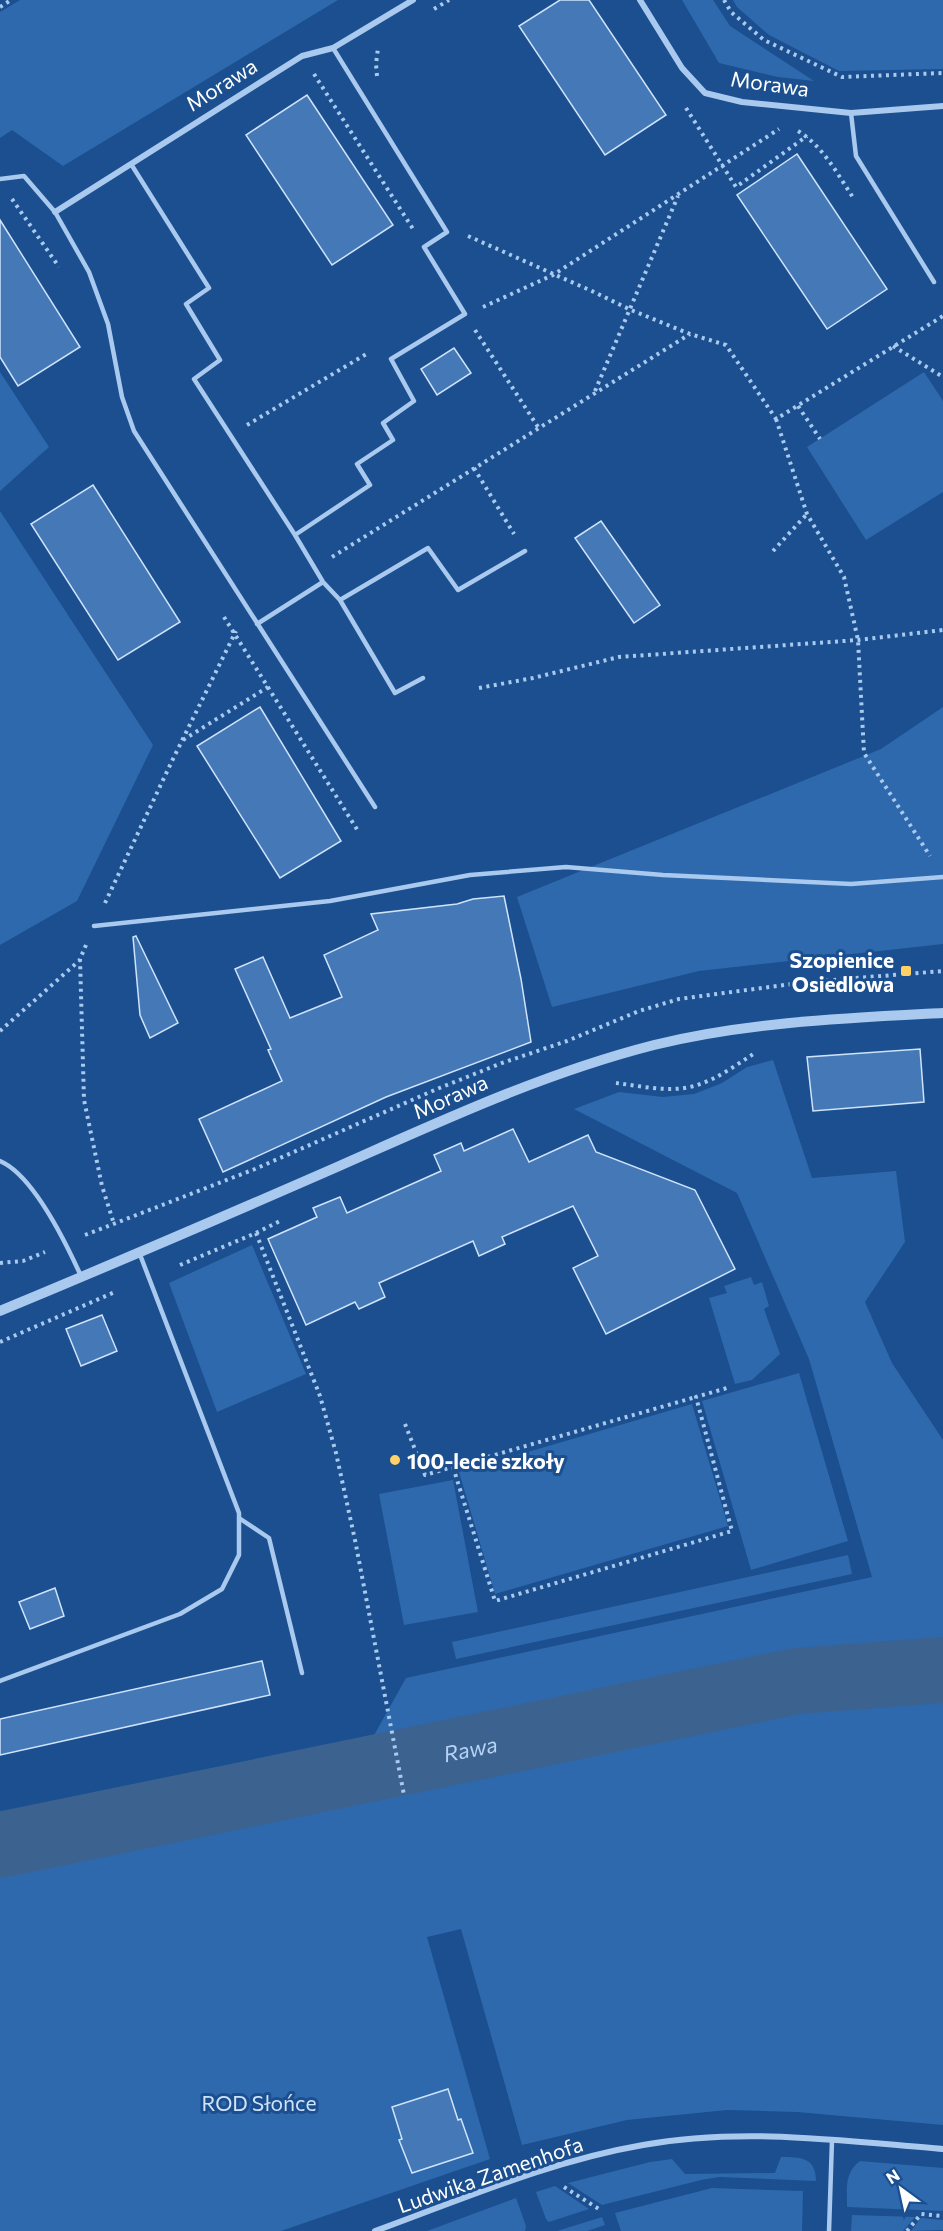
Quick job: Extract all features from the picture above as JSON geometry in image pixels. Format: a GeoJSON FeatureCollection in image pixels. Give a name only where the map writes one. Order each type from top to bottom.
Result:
{"type":"FeatureCollection","features":[{"type":"Feature","properties":{"kind":"street","name":"Morawa"},"geometry":{"type":"LineString","coordinates":[[55,212],[302,56],[333,48],[413,0]]}},
{"type":"Feature","properties":{"kind":"street","name":"Morawa"},"geometry":{"type":"LineString","coordinates":[[640,0],[682,68],[705,93],[742,102],[851,113],[943,106]]}},
{"type":"Feature","properties":{"kind":"street","name":"Morawa"},"geometry":{"type":"LineString","coordinates":[[0,1311],[500,1095],[563,1072],[690,1037],[798,1022],[943,1013]]}},
{"type":"Feature","properties":{"kind":"street","name":"Ludwika Zamenhofa"},"geometry":{"type":"LineString","coordinates":[[375,2231],[518,2177],[552,2167],[623,2149],[691,2139],[783,2137],[943,2149]]}},
{"type":"Feature","properties":{"kind":"lane"},"geometry":{"type":"LineString","coordinates":[[295,535],[370,486],[357,464],[393,440],[383,423],[414,401],[391,359],[465,314],[424,246],[447,232],[333,48]]}},
{"type":"Feature","properties":{"kind":"lane"},"geometry":{"type":"LineString","coordinates":[[851,113],[856,156],[934,282]]}},
{"type":"Feature","properties":{"kind":"lane"},"geometry":{"type":"LineString","coordinates":[[131,164],[209,288],[186,304],[220,360],[194,379],[323,582],[339,600],[395,693],[423,678]]}},
{"type":"Feature","properties":{"kind":"lane"},"geometry":{"type":"LineString","coordinates":[[0,179],[24,176],[55,212],[89,272],[108,324],[122,397],[134,431],[375,807]]}},
{"type":"Feature","properties":{"kind":"lane"},"geometry":{"type":"LineString","coordinates":[[339,600],[428,548],[458,590],[525,551]]}},
{"type":"Feature","properties":{"kind":"lane"},"geometry":{"type":"LineString","coordinates":[[257,624],[323,582]]}},
{"type":"Feature","properties":{"kind":"lane"},"geometry":{"type":"LineString","coordinates":[[94,926],[330,901],[470,875],[566,867],[663,875],[851,884],[943,877]]}},
{"type":"Feature","properties":{"kind":"lane"},"geometry":{"type":"LineString","coordinates":[[0,1161],[22,1176],[66,1243],[81,1276]]}},
{"type":"Feature","properties":{"kind":"lane"},"geometry":{"type":"LineString","coordinates":[[0,1681],[180,1614],[222,1589],[239,1555],[239,1518],[232,1493],[139,1252]]}},
{"type":"Feature","properties":{"kind":"lane"},"geometry":{"type":"LineString","coordinates":[[239,1518],[269,1538],[302,1673]]}},
{"type":"Feature","properties":{"kind":"lane"},"geometry":{"type":"LineString","coordinates":[[829,2231],[832,2140]]}},
{"type":"Feature","properties":{"kind":"path"},"geometry":{"type":"LineString","coordinates":[[0,7],[11,0]]}},
{"type":"Feature","properties":{"kind":"path"},"geometry":{"type":"LineString","coordinates":[[432,10],[449,0]]}},
{"type":"Feature","properties":{"kind":"path"},"geometry":{"type":"LineString","coordinates":[[724,0],[731,12],[764,40],[842,77],[943,73]]}},
{"type":"Feature","properties":{"kind":"path"},"geometry":{"type":"LineString","coordinates":[[366,102],[380,93],[376,64],[381,43]]}},
{"type":"Feature","properties":{"kind":"path"},"geometry":{"type":"LineString","coordinates":[[302,56],[424,246]]}},
{"type":"Feature","properties":{"kind":"path"},"geometry":{"type":"LineString","coordinates":[[538,427],[465,314],[553,275],[786,124]]}},
{"type":"Feature","properties":{"kind":"path"},"geometry":{"type":"LineString","coordinates":[[793,128],[807,136],[828,160],[859,206]]}},
{"type":"Feature","properties":{"kind":"path"},"geometry":{"type":"LineString","coordinates":[[723,166],[736,187],[807,136]]}},
{"type":"Feature","properties":{"kind":"path"},"geometry":{"type":"LineString","coordinates":[[595,392],[678,195]]}},
{"type":"Feature","properties":{"kind":"path"},"geometry":{"type":"LineString","coordinates":[[447,232],[461,233],[631,310],[690,334],[726,345],[776,419],[807,514],[844,578],[858,640],[864,753],[931,857]]}},
{"type":"Feature","properties":{"kind":"path"},"geometry":{"type":"LineString","coordinates":[[776,419],[943,316]]}},
{"type":"Feature","properties":{"kind":"path"},"geometry":{"type":"LineString","coordinates":[[315,568],[690,334]]}},
{"type":"Feature","properties":{"kind":"path"},"geometry":{"type":"LineString","coordinates":[[892,346],[943,377]]}},
{"type":"Feature","properties":{"kind":"path"},"geometry":{"type":"LineString","coordinates":[[246,425],[368,353]]}},
{"type":"Feature","properties":{"kind":"path"},"geometry":{"type":"LineString","coordinates":[[798,406],[820,439]]}},
{"type":"Feature","properties":{"kind":"path"},"geometry":{"type":"LineString","coordinates":[[474,468],[525,551]]}},
{"type":"Feature","properties":{"kind":"path"},"geometry":{"type":"LineString","coordinates":[[773,551],[807,514]]}},
{"type":"Feature","properties":{"kind":"path"},"geometry":{"type":"LineString","coordinates":[[114,1224],[102,1186],[84,1100],[80,960],[182,741],[248,608]]}},
{"type":"Feature","properties":{"kind":"path"},"geometry":{"type":"LineString","coordinates":[[479,688],[533,678],[619,657],[858,640],[943,630]]}},
{"type":"Feature","properties":{"kind":"path"},"geometry":{"type":"LineString","coordinates":[[182,741],[290,674]]}},
{"type":"Feature","properties":{"kind":"path"},"geometry":{"type":"LineString","coordinates":[[0,1031],[80,960]]}},
{"type":"Feature","properties":{"kind":"path"},"geometry":{"type":"LineString","coordinates":[[615,1083],[667,1089],[694,1086],[719,1075],[757,1052]]}},
{"type":"Feature","properties":{"kind":"path"},"geometry":{"type":"LineString","coordinates":[[0,1342],[256,1233],[320,1396],[336,1453],[404,1795]]}},
{"type":"Feature","properties":{"kind":"path"},"geometry":{"type":"LineString","coordinates":[[405,1424],[425,1475],[727,1388]]}},
{"type":"Feature","properties":{"kind":"path"},"geometry":{"type":"LineString","coordinates":[[453,1467],[495,1601],[732,1531],[696,1397]]}},
{"type":"Feature","properties":{"kind":"path"},"geometry":{"type":"LineString","coordinates":[[552,2167],[558,2182],[602,2211]]}},
{"type":"Feature","properties":{"kind":"path"},"geometry":{"type":"LineString","coordinates":[[907,2231],[921,2214],[943,2216]]}},
{"type":"Feature","properties":{"kind":"green space"},"geometry":{"type":"Polygon","coordinates":[[[20,0],[338,0],[63,166],[12,130],[0,138],[0,12],[20,0]]]}},
{"type":"Feature","properties":{"kind":"green space"},"geometry":{"type":"Polygon","coordinates":[[[682,0],[713,0],[730,26],[814,81],[778,77],[719,63],[682,0]]]}},
{"type":"Feature","properties":{"kind":"green space"},"geometry":{"type":"Polygon","coordinates":[[[733,0],[943,0],[943,69],[839,71],[769,35],[737,7],[733,0]]]}},
{"type":"Feature","properties":{"kind":"green space"},"geometry":{"type":"Polygon","coordinates":[[[0,372],[49,447],[0,491],[0,372]]]}},
{"type":"Feature","properties":{"kind":"green space"},"geometry":{"type":"Polygon","coordinates":[[[924,372],[943,401],[943,492],[866,540],[807,447],[924,372]]]}},
{"type":"Feature","properties":{"kind":"green space"},"geometry":{"type":"Polygon","coordinates":[[[0,511],[153,745],[77,901],[0,945],[0,511]]]}},
{"type":"Feature","properties":{"kind":"green space"},"geometry":{"type":"Polygon","coordinates":[[[943,707],[943,944],[699,971],[552,1007],[517,897],[881,749],[943,707]]]}},
{"type":"Feature","properties":{"kind":"green space","name":"ROD Słońce"},"geometry":{"type":"Polygon","coordinates":[[[773,1060],[812,1178],[896,1171],[905,1242],[865,1302],[892,1363],[943,1440],[943,2125],[797,2112],[727,2110],[627,2120],[522,2145],[461,1929],[427,1937],[490,2159],[281,2231],[0,2231],[0,1820],[373,1737],[406,1678],[872,1577],[809,1359],[737,1193],[574,1109],[619,1092],[663,1097],[694,1094],[722,1083],[747,1067],[773,1060]]]}},
{"type":"Feature","properties":{"kind":"green space"},"geometry":{"type":"Polygon","coordinates":[[[252,1245],[306,1374],[217,1412],[169,1283],[252,1245]]]}},
{"type":"Feature","properties":{"kind":"green space"},"geometry":{"type":"Polygon","coordinates":[[[751,1277],[754,1285],[762,1282],[769,1306],[764,1309],[780,1354],[752,1380],[735,1384],[709,1298],[727,1293],[724,1286],[751,1277]]]}},
{"type":"Feature","properties":{"kind":"green space"},"geometry":{"type":"Polygon","coordinates":[[[799,1373],[848,1541],[751,1570],[702,1401],[799,1373]]]}},
{"type":"Feature","properties":{"kind":"green space"},"geometry":{"type":"Polygon","coordinates":[[[692,1404],[728,1526],[495,1594],[459,1472],[692,1404]]]}},
{"type":"Feature","properties":{"kind":"green space"},"geometry":{"type":"Polygon","coordinates":[[[453,1480],[478,1612],[404,1625],[379,1494],[453,1480]]]}},
{"type":"Feature","properties":{"kind":"green space"},"geometry":{"type":"Polygon","coordinates":[[[848,1555],[852,1574],[456,1659],[452,1642],[848,1555]]]}},
{"type":"Feature","properties":{"kind":"green space"},"geometry":{"type":"Polygon","coordinates":[[[781,2157],[806,2160],[813,2167],[816,2181],[719,2177],[602,2205],[568,2183],[650,2162],[672,2159],[685,2174],[775,2173],[781,2157]]]}},
{"type":"Feature","properties":{"kind":"green space"},"geometry":{"type":"Polygon","coordinates":[[[860,2161],[943,2168],[943,2211],[847,2207],[849,2176],[851,2170],[860,2161]]]}},
{"type":"Feature","properties":{"kind":"green space"},"geometry":{"type":"Polygon","coordinates":[[[555,2186],[589,2209],[549,2222],[536,2192],[555,2186]]]}},
{"type":"Feature","properties":{"kind":"green space"},"geometry":{"type":"Polygon","coordinates":[[[712,2188],[803,2191],[802,2231],[621,2231],[615,2213],[712,2188]]]}},
{"type":"Feature","properties":{"kind":"green space"},"geometry":{"type":"Polygon","coordinates":[[[516,2198],[526,2226],[525,2231],[427,2231],[516,2198]]]}},
{"type":"Feature","properties":{"kind":"green space"},"geometry":{"type":"Polygon","coordinates":[[[852,2215],[915,2217],[903,2231],[851,2231],[852,2215]]]}},
{"type":"Feature","properties":{"kind":"green space"},"geometry":{"type":"Polygon","coordinates":[[[602,2217],[605,2225],[587,2231],[557,2231],[602,2217]]]}},
{"type":"Feature","properties":{"kind":"green space"},"geometry":{"type":"Polygon","coordinates":[[[921,2218],[943,2220],[943,2230],[911,2231],[921,2218]]]}},
{"type":"Feature","properties":{"kind":"building"},"geometry":{"type":"Polygon","coordinates":[[[560,0],[589,0],[666,115],[605,155],[519,26],[560,0]]]}},
{"type":"Feature","properties":{"kind":"building"},"geometry":{"type":"Polygon","coordinates":[[[307,95],[393,225],[332,265],[246,135],[307,95]]]}},
{"type":"Feature","properties":{"kind":"building"},"geometry":{"type":"Polygon","coordinates":[[[797,154],[887,289],[827,329],[737,195],[797,154]]]}},
{"type":"Feature","properties":{"kind":"building"},"geometry":{"type":"Polygon","coordinates":[[[0,220],[80,347],[18,386],[0,357],[0,220]]]}},
{"type":"Feature","properties":{"kind":"building"},"geometry":{"type":"Polygon","coordinates":[[[454,348],[471,373],[437,395],[421,369],[454,348]]]}},
{"type":"Feature","properties":{"kind":"building"},"geometry":{"type":"Polygon","coordinates":[[[93,485],[180,622],[118,660],[31,524],[93,485]]]}},
{"type":"Feature","properties":{"kind":"building"},"geometry":{"type":"Polygon","coordinates":[[[601,521],[660,605],[634,623],[575,538],[601,521]]]}},
{"type":"Feature","properties":{"kind":"building"},"geometry":{"type":"Polygon","coordinates":[[[260,707],[341,841],[280,878],[197,746],[260,707]]]}},
{"type":"Feature","properties":{"kind":"building"},"geometry":{"type":"Polygon","coordinates":[[[504,896],[531,1042],[386,1097],[223,1172],[199,1119],[282,1081],[268,1050],[271,1049],[235,969],[263,957],[290,1018],[342,997],[324,955],[378,930],[371,914],[504,896]]]}},
{"type":"Feature","properties":{"kind":"building"},"geometry":{"type":"Polygon","coordinates":[[[136,936],[178,1023],[150,1038],[140,1015],[133,937],[136,936]]]}},
{"type":"Feature","properties":{"kind":"building"},"geometry":{"type":"Polygon","coordinates":[[[920,1049],[924,1102],[813,1111],[807,1057],[920,1049]]]}},
{"type":"Feature","properties":{"kind":"building"},"geometry":{"type":"Polygon","coordinates":[[[513,1129],[529,1162],[588,1135],[596,1152],[695,1190],[735,1269],[606,1334],[573,1268],[598,1256],[573,1206],[502,1237],[505,1244],[479,1256],[473,1241],[379,1283],[385,1297],[359,1309],[355,1302],[306,1325],[268,1239],[317,1217],[313,1208],[340,1197],[347,1213],[441,1171],[434,1155],[461,1143],[464,1151],[513,1129]]]}},
{"type":"Feature","properties":{"kind":"building"},"geometry":{"type":"Polygon","coordinates":[[[102,1315],[117,1351],[81,1366],[66,1329],[102,1315]]]}},
{"type":"Feature","properties":{"kind":"building"},"geometry":{"type":"Polygon","coordinates":[[[55,1588],[64,1616],[30,1629],[19,1602],[55,1588]]]}},
{"type":"Feature","properties":{"kind":"building"},"geometry":{"type":"Polygon","coordinates":[[[262,1661],[270,1695],[0,1755],[0,1719],[262,1661]]]}},
{"type":"Feature","properties":{"kind":"building"},"geometry":{"type":"Polygon","coordinates":[[[448,2089],[458,2120],[461,2119],[473,2153],[412,2173],[399,2140],[402,2139],[392,2107],[448,2089]]]}},
{"type":"Feature","properties":{"kind":"waterway","name":"Rawa"},"geometry":{"type":"LineString","coordinates":[[0,1845],[797,1681],[943,1670]]}},
{"type":"Feature","properties":{"kind":"place","name":"Szopienice Osiedlowa"},"geometry":{"type":"Point","coordinates":[906,971]}},
{"type":"Feature","properties":{"kind":"place","name":"100-lecie szkoły"},"geometry":{"type":"Point","coordinates":[395,1460]}}]}
